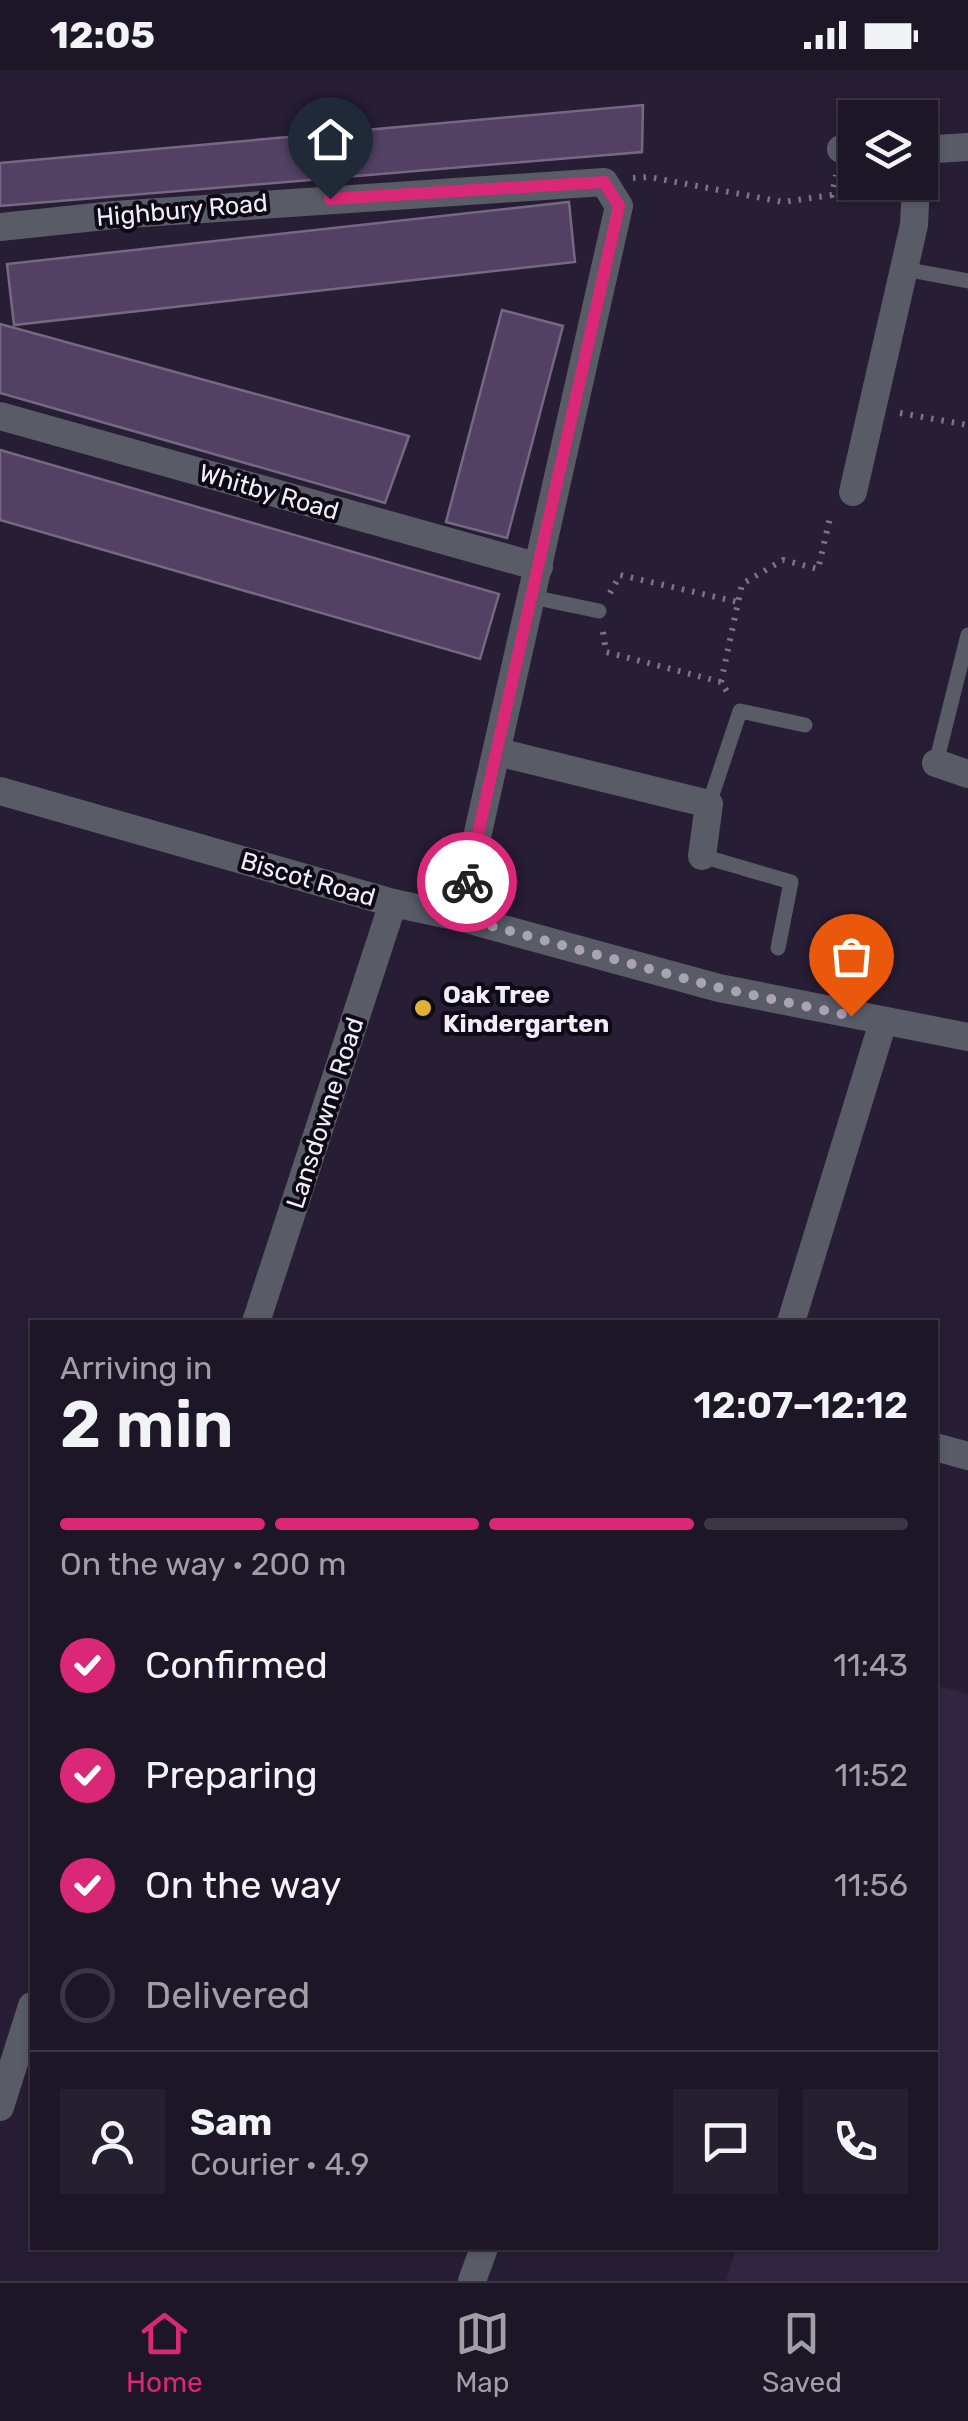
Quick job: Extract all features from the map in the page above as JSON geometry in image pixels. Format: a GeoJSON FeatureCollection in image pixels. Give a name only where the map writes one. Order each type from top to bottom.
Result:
{"type":"FeatureCollection","features":[{"type":"Feature","properties":{"kind":"street"},"geometry":{"type":"LineString","coordinates":[[938,149],[968,148]]}},
{"type":"Feature","properties":{"kind":"street"},"geometry":{"type":"LineString","coordinates":[[458,917],[619,206],[604,182]]}},
{"type":"Feature","properties":{"kind":"street","name":"Highbury Road"},"geometry":{"type":"LineString","coordinates":[[0,228],[133,214],[604,182]]}},
{"type":"Feature","properties":{"kind":"street"},"geometry":{"type":"LineString","coordinates":[[853,492],[914,225],[915,200]]}},
{"type":"Feature","properties":{"kind":"street","name":"Whitby Road"},"geometry":{"type":"LineString","coordinates":[[0,416],[538,567]]}},
{"type":"Feature","properties":{"kind":"street"},"geometry":{"type":"LineString","coordinates":[[498,752],[709,804],[702,856]]}},
{"type":"Feature","properties":{"kind":"street"},"geometry":{"type":"LineString","coordinates":[[936,763],[968,774]]}},
{"type":"Feature","properties":{"kind":"street","name":"Biscot Road"},"geometry":{"type":"LineString","coordinates":[[0,791],[394,903],[720,988],[968,1037]]}},
{"type":"Feature","properties":{"kind":"street","name":"Lansdowne Road"},"geometry":{"type":"LineString","coordinates":[[257,1320],[394,903]]}},
{"type":"Feature","properties":{"kind":"street"},"geometry":{"type":"LineString","coordinates":[[793,1320],[884,1022]]}},
{"type":"Feature","properties":{"kind":"street"},"geometry":{"type":"LineString","coordinates":[[938,1448],[968,1456]]}},
{"type":"Feature","properties":{"kind":"street"},"geometry":{"type":"LineString","coordinates":[[0,2107],[30,2012]]}},
{"type":"Feature","properties":{"kind":"street"},"geometry":{"type":"LineString","coordinates":[[472,2281],[483,2250]]}},
{"type":"Feature","properties":{"kind":"lane"},"geometry":{"type":"LineString","coordinates":[[904,269],[968,282]]}},
{"type":"Feature","properties":{"kind":"lane"},"geometry":{"type":"LineString","coordinates":[[532,597],[600,612]]}},
{"type":"Feature","properties":{"kind":"lane"},"geometry":{"type":"LineString","coordinates":[[936,763],[968,635]]}},
{"type":"Feature","properties":{"kind":"lane"},"geometry":{"type":"LineString","coordinates":[[709,804],[740,711],[805,725]]}},
{"type":"Feature","properties":{"kind":"lane"},"geometry":{"type":"LineString","coordinates":[[702,856],[791,882],[778,948]]}},
{"type":"Feature","properties":{"kind":"path"},"geometry":{"type":"LineString","coordinates":[[604,182],[649,176],[783,202],[832,195],[838,178]]}},
{"type":"Feature","properties":{"kind":"path"},"geometry":{"type":"LineString","coordinates":[[872,408],[968,425]]}},
{"type":"Feature","properties":{"kind":"path"},"geometry":{"type":"LineString","coordinates":[[721,682],[742,584],[783,560],[818,569],[830,518]]}},
{"type":"Feature","properties":{"kind":"path"},"geometry":{"type":"LineString","coordinates":[[738,602],[620,575],[600,612],[606,652],[721,682],[740,711]]}},
{"type":"Feature","properties":{"kind":"shaded area"},"geometry":{"type":"Polygon","coordinates":[[[938,1686],[968,1694],[968,2281],[726,2281],[735,2252],[729,2250],[938,2250],[938,1686]]]}},
{"type":"Feature","properties":{"kind":"building"},"geometry":{"type":"Polygon","coordinates":[[[643,105],[642,152],[0,206],[0,163],[643,105]]]}},
{"type":"Feature","properties":{"kind":"building"},"geometry":{"type":"Polygon","coordinates":[[[569,202],[575,262],[14,325],[7,264],[569,202]]]}},
{"type":"Feature","properties":{"kind":"building"},"geometry":{"type":"Polygon","coordinates":[[[502,310],[563,326],[507,538],[446,522],[502,310]]]}},
{"type":"Feature","properties":{"kind":"building"},"geometry":{"type":"Polygon","coordinates":[[[0,324],[409,436],[385,503],[0,393],[0,324]]]}},
{"type":"Feature","properties":{"kind":"building"},"geometry":{"type":"Polygon","coordinates":[[[0,450],[499,594],[480,659],[0,520],[0,450]]]}},
{"type":"Feature","properties":{"kind":"way so far"},"geometry":{"type":"LineString","coordinates":[[467,882],[458,917],[720,988],[851,1016]]}},
{"type":"Feature","properties":{"kind":"place","name":"Oak Tree Kindergarten"},"geometry":{"type":"Point","coordinates":[423,1008]}},
{"type":"Feature","properties":{"kind":"route"},"geometry":{"type":"LineString","coordinates":[[330,199],[604,182],[619,206],[467,882]]}}]}
